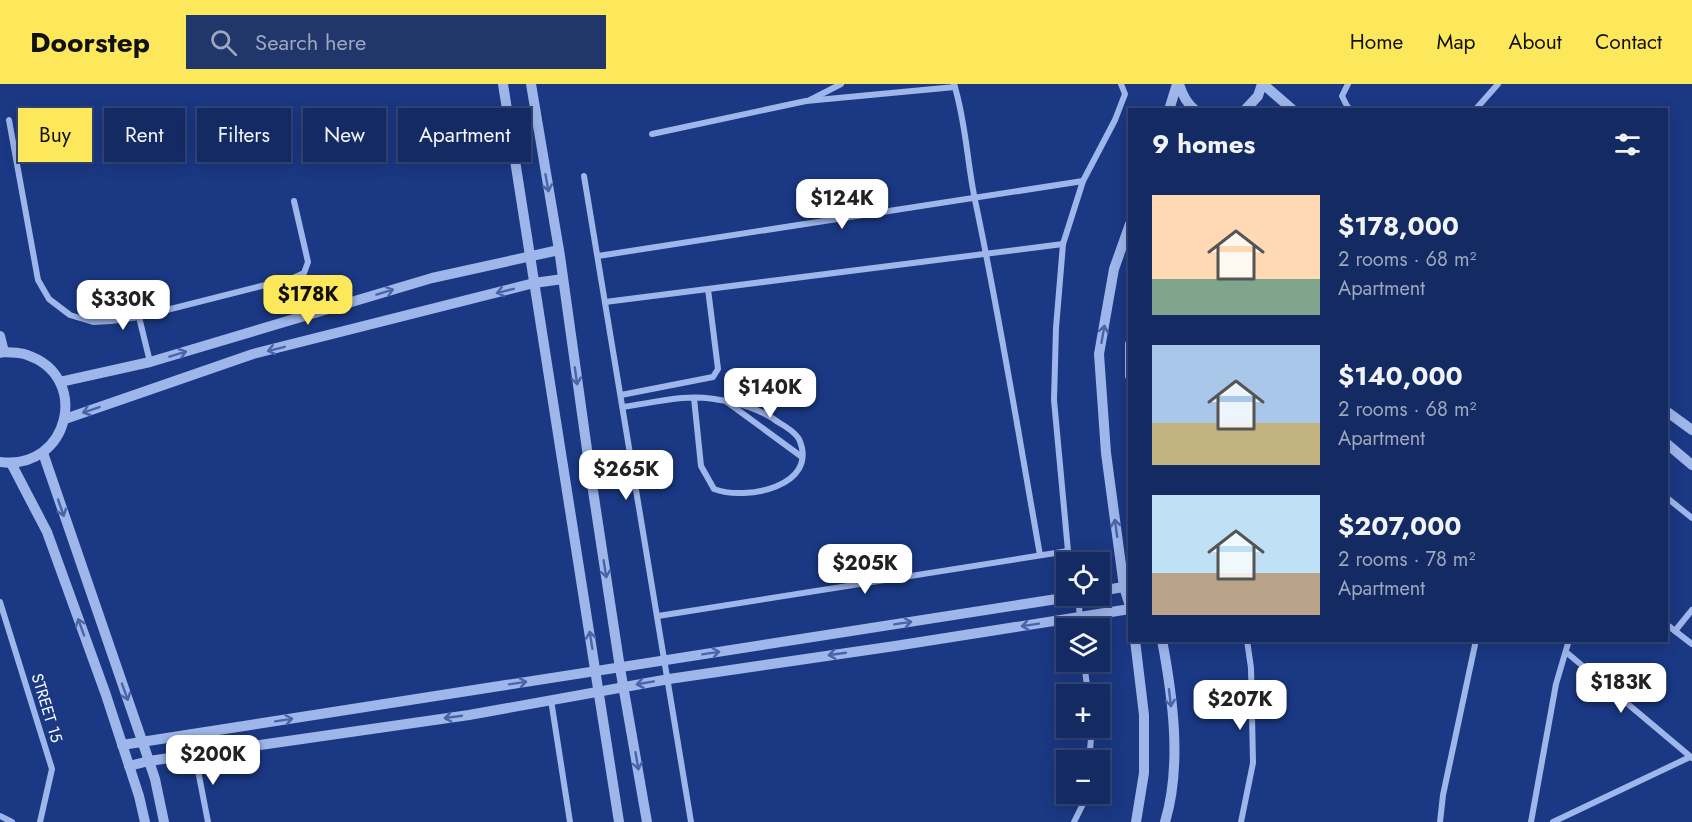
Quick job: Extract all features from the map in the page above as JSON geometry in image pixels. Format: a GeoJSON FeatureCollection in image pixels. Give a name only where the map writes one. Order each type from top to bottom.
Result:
{"type":"FeatureCollection","features":[{"type":"Feature","properties":{"kind":"street"},"geometry":{"type":"LineString","coordinates":[[503,84],[619,822]]}},
{"type":"Feature","properties":{"kind":"street"},"geometry":{"type":"LineString","coordinates":[[531,84],[563,279],[620,668],[647,822]]}},
{"type":"Feature","properties":{"kind":"street"},"geometry":{"type":"LineString","coordinates":[[806,101],[842,84]]}},
{"type":"Feature","properties":{"kind":"street"},"geometry":{"type":"LineString","coordinates":[[658,616],[1068,551],[1054,400],[1056,328],[1063,244],[1083,181],[1115,120],[1125,94],[1121,84]]}},
{"type":"Feature","properties":{"kind":"street"},"geometry":{"type":"LineString","coordinates":[[1170,108],[1178,84]]}},
{"type":"Feature","properties":{"kind":"street"},"geometry":{"type":"LineString","coordinates":[[1178,84],[1182,95],[1192,108]]}},
{"type":"Feature","properties":{"kind":"street"},"geometry":{"type":"LineString","coordinates":[[1247,108],[1258,96],[1262,84],[1291,108]]}},
{"type":"Feature","properties":{"kind":"street"},"geometry":{"type":"LineString","coordinates":[[1348,84],[1342,96],[1349,108]]}},
{"type":"Feature","properties":{"kind":"street"},"geometry":{"type":"LineString","coordinates":[[1477,108],[1498,84]]}},
{"type":"Feature","properties":{"kind":"street"},"geometry":{"type":"LineString","coordinates":[[652,134],[806,101],[954,86],[964,123],[975,198],[1040,555]]}},
{"type":"Feature","properties":{"kind":"street"},"geometry":{"type":"LineString","coordinates":[[9,120],[38,280],[49,299],[70,315],[93,322],[139,316],[293,278],[304,273],[308,262],[294,201]]}},
{"type":"Feature","properties":{"kind":"street"},"geometry":{"type":"LineString","coordinates":[[584,176],[666,660],[691,822]]}},
{"type":"Feature","properties":{"kind":"street"},"geometry":{"type":"LineString","coordinates":[[598,256],[1083,181]]}},
{"type":"Feature","properties":{"kind":"street"},"geometry":{"type":"LineString","coordinates":[[1110,589],[1127,586],[1106,453],[1099,354],[1114,269],[1128,230]]}},
{"type":"Feature","properties":{"kind":"street"},"geometry":{"type":"LineString","coordinates":[[605,302],[1063,244]]}},
{"type":"Feature","properties":{"kind":"street"},"geometry":{"type":"LineString","coordinates":[[60,382],[150,362],[432,278],[558,250]]}},
{"type":"Feature","properties":{"kind":"street"},"geometry":{"type":"LineString","coordinates":[[65,419],[253,354],[534,283],[563,279]]}},
{"type":"Feature","properties":{"kind":"street"},"geometry":{"type":"LineString","coordinates":[[621,395],[713,377],[718,369],[708,289]]}},
{"type":"Feature","properties":{"kind":"street"},"geometry":{"type":"LineString","coordinates":[[139,316],[150,362]]}},
{"type":"Feature","properties":{"kind":"street"},"geometry":{"type":"LineString","coordinates":[[0,336],[2,353],[26,354],[46,365],[60,382],[66,400],[65,419],[57,438],[43,453],[28,461],[6,463],[46,532],[122,745],[145,822]]}},
{"type":"Feature","properties":{"kind":"street"},"geometry":{"type":"LineString","coordinates":[[623,408],[694,398],[724,400],[759,410],[775,419],[799,440],[802,457],[801,466],[795,476],[770,489],[728,493],[714,489],[701,466],[694,398]]}},
{"type":"Feature","properties":{"kind":"street"},"geometry":{"type":"LineString","coordinates":[[724,400],[802,457]]}},
{"type":"Feature","properties":{"kind":"street"},"geometry":{"type":"LineString","coordinates":[[1668,412],[1692,430]]}},
{"type":"Feature","properties":{"kind":"street"},"geometry":{"type":"LineString","coordinates":[[1668,445],[1692,465]]}},
{"type":"Feature","properties":{"kind":"street"},"geometry":{"type":"LineString","coordinates":[[43,453],[155,779],[164,822]]}},
{"type":"Feature","properties":{"kind":"street"},"geometry":{"type":"LineString","coordinates":[[1668,499],[1692,518]]}},
{"type":"Feature","properties":{"kind":"street"},"geometry":{"type":"LineString","coordinates":[[122,745],[1056,599]]}},
{"type":"Feature","properties":{"kind":"street","name":"STREET 15"},"geometry":{"type":"LineString","coordinates":[[0,602],[52,769],[39,822]]}},
{"type":"Feature","properties":{"kind":"street"},"geometry":{"type":"LineString","coordinates":[[1078,606],[1080,617]]}},
{"type":"Feature","properties":{"kind":"street"},"geometry":{"type":"LineString","coordinates":[[129,766],[149,761],[469,715],[669,679],[1128,608]]}},
{"type":"Feature","properties":{"kind":"street"},"geometry":{"type":"LineString","coordinates":[[1675,630],[1692,610]]}},
{"type":"Feature","properties":{"kind":"street"},"geometry":{"type":"LineString","coordinates":[[1668,625],[1692,644]]}},
{"type":"Feature","properties":{"kind":"street"},"geometry":{"type":"LineString","coordinates":[[1134,642],[1144,715],[1144,773],[1136,822]]}},
{"type":"Feature","properties":{"kind":"street"},"geometry":{"type":"LineString","coordinates":[[1162,642],[1175,756],[1171,801],[1165,822]]}},
{"type":"Feature","properties":{"kind":"street"},"geometry":{"type":"LineString","coordinates":[[1241,822],[1252,763],[1251,668],[1246,642]]}},
{"type":"Feature","properties":{"kind":"street"},"geometry":{"type":"LineString","coordinates":[[1440,822],[1445,784],[1476,642]]}},
{"type":"Feature","properties":{"kind":"street"},"geometry":{"type":"LineString","coordinates":[[1531,822],[1556,684],[1568,642]]}},
{"type":"Feature","properties":{"kind":"street"},"geometry":{"type":"LineString","coordinates":[[1553,822],[1691,757],[1566,652]]}},
{"type":"Feature","properties":{"kind":"street"},"geometry":{"type":"LineString","coordinates":[[551,700],[570,822]]}},
{"type":"Feature","properties":{"kind":"street"},"geometry":{"type":"LineString","coordinates":[[195,755],[208,822]]}},
{"type":"Feature","properties":{"kind":"street"},"geometry":{"type":"LineString","coordinates":[[1074,822],[1083,804]]}},
{"type":"Feature","properties":{"kind":"street"},"geometry":{"type":"LineString","coordinates":[[0,816],[12,822]]}}]}
